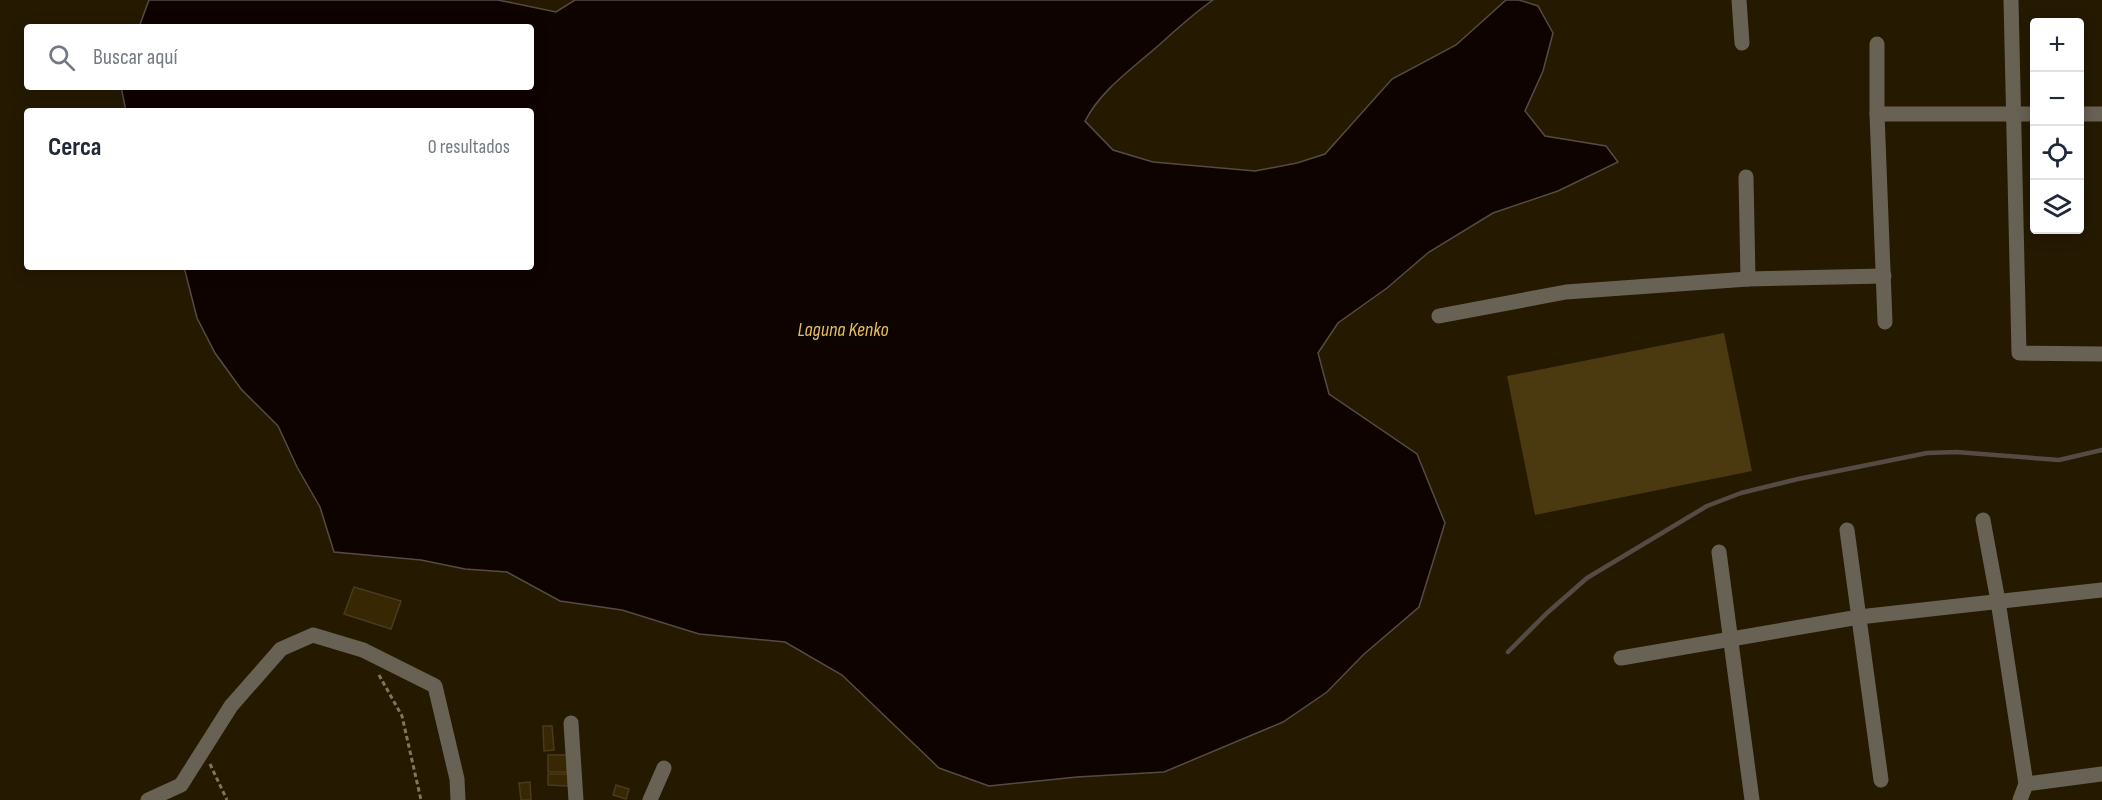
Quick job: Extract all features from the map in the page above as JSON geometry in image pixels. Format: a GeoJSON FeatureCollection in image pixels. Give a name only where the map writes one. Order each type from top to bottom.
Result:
{"type":"FeatureCollection","features":[{"type":"Feature","properties":{"kind":"street"},"geometry":{"type":"LineString","coordinates":[[1739,0],[1742,43]]}},
{"type":"Feature","properties":{"kind":"street"},"geometry":{"type":"LineString","coordinates":[[2011,0],[2019,353],[2102,354]]}},
{"type":"Feature","properties":{"kind":"street"},"geometry":{"type":"LineString","coordinates":[[1877,44],[1877,114],[1886,322]]}},
{"type":"Feature","properties":{"kind":"street"},"geometry":{"type":"LineString","coordinates":[[1877,114],[2030,114]]}},
{"type":"Feature","properties":{"kind":"street"},"geometry":{"type":"LineString","coordinates":[[2084,114],[2102,114]]}},
{"type":"Feature","properties":{"kind":"street"},"geometry":{"type":"LineString","coordinates":[[1746,177],[1748,279]]}},
{"type":"Feature","properties":{"kind":"street"},"geometry":{"type":"LineString","coordinates":[[1439,316],[1566,292],[1748,279],[1884,276]]}},
{"type":"Feature","properties":{"kind":"street"},"geometry":{"type":"LineString","coordinates":[[1983,520],[2026,784],[2020,800]]}},
{"type":"Feature","properties":{"kind":"street"},"geometry":{"type":"LineString","coordinates":[[1847,530],[1881,780]]}},
{"type":"Feature","properties":{"kind":"street"},"geometry":{"type":"LineString","coordinates":[[1719,552],[1752,800]]}},
{"type":"Feature","properties":{"kind":"street"},"geometry":{"type":"LineString","coordinates":[[1622,658],[1859,617],[2102,590]]}},
{"type":"Feature","properties":{"kind":"street"},"geometry":{"type":"LineString","coordinates":[[148,800],[181,785],[231,706],[281,649],[312,635],[363,650],[435,686],[457,779],[458,800]]}},
{"type":"Feature","properties":{"kind":"street"},"geometry":{"type":"LineString","coordinates":[[571,723],[576,800]]}},
{"type":"Feature","properties":{"kind":"street"},"geometry":{"type":"LineString","coordinates":[[650,800],[664,768]]}},
{"type":"Feature","properties":{"kind":"street"},"geometry":{"type":"LineString","coordinates":[[2026,784],[2102,774]]}},
{"type":"Feature","properties":{"kind":"path"},"geometry":{"type":"LineString","coordinates":[[363,650],[402,717],[421,800]]}},
{"type":"Feature","properties":{"kind":"path"},"geometry":{"type":"LineString","coordinates":[[204,752],[227,800]]}},
{"type":"Feature","properties":{"kind":"shaded area"},"geometry":{"type":"Polygon","coordinates":[[[1724,333],[1752,471],[1535,515],[1507,376],[1724,333]]]}},
{"type":"Feature","properties":{"kind":"water","name":"Laguna Kenko"},"geometry":{"type":"Polygon","coordinates":[[[149,0],[498,0],[556,12],[575,0],[1213,0],[1118,80],[1100,99],[1085,121],[1113,150],[1153,162],[1255,171],[1297,163],[1325,154],[1392,79],[1456,45],[1506,0],[1519,0],[1538,6],[1553,33],[1543,71],[1525,111],[1545,136],[1606,146],[1618,162],[1558,191],[1493,213],[1429,252],[1387,288],[1338,323],[1318,353],[1329,394],[1417,454],[1445,523],[1419,607],[1363,655],[1327,692],[1283,722],[1164,772],[1077,777],[989,786],[939,768],[842,675],[785,642],[699,634],[622,610],[560,601],[507,572],[465,569],[421,560],[334,552],[320,507],[297,467],[278,426],[241,389],[215,353],[197,318],[185,270],[534,270],[534,108],[125,108],[122,90],[534,90],[534,24],[140,24],[149,0]]]}},
{"type":"Feature","properties":{"kind":"building"},"geometry":{"type":"Polygon","coordinates":[[[354,587],[401,601],[391,629],[344,614],[354,587]]]}},
{"type":"Feature","properties":{"kind":"building"},"geometry":{"type":"Polygon","coordinates":[[[543,726],[552,726],[554,750],[544,751],[543,726]]]}},
{"type":"Feature","properties":{"kind":"building"},"geometry":{"type":"Polygon","coordinates":[[[548,755],[567,755],[567,772],[548,772],[548,755]]]}},
{"type":"Feature","properties":{"kind":"building"},"geometry":{"type":"Polygon","coordinates":[[[548,774],[568,774],[568,786],[548,785],[548,774]]]}},
{"type":"Feature","properties":{"kind":"building"},"geometry":{"type":"Polygon","coordinates":[[[530,782],[531,800],[521,800],[519,783],[530,782]]]}},
{"type":"Feature","properties":{"kind":"building"},"geometry":{"type":"Polygon","coordinates":[[[616,785],[629,789],[626,799],[613,795],[616,785]]]}},
{"type":"Feature","properties":{"kind":"waterway"},"geometry":{"type":"LineString","coordinates":[[1508,652],[1547,613],[1587,578],[1707,506],[1741,493],[1927,453],[1956,452],[2059,460],[2102,450]]}}]}
